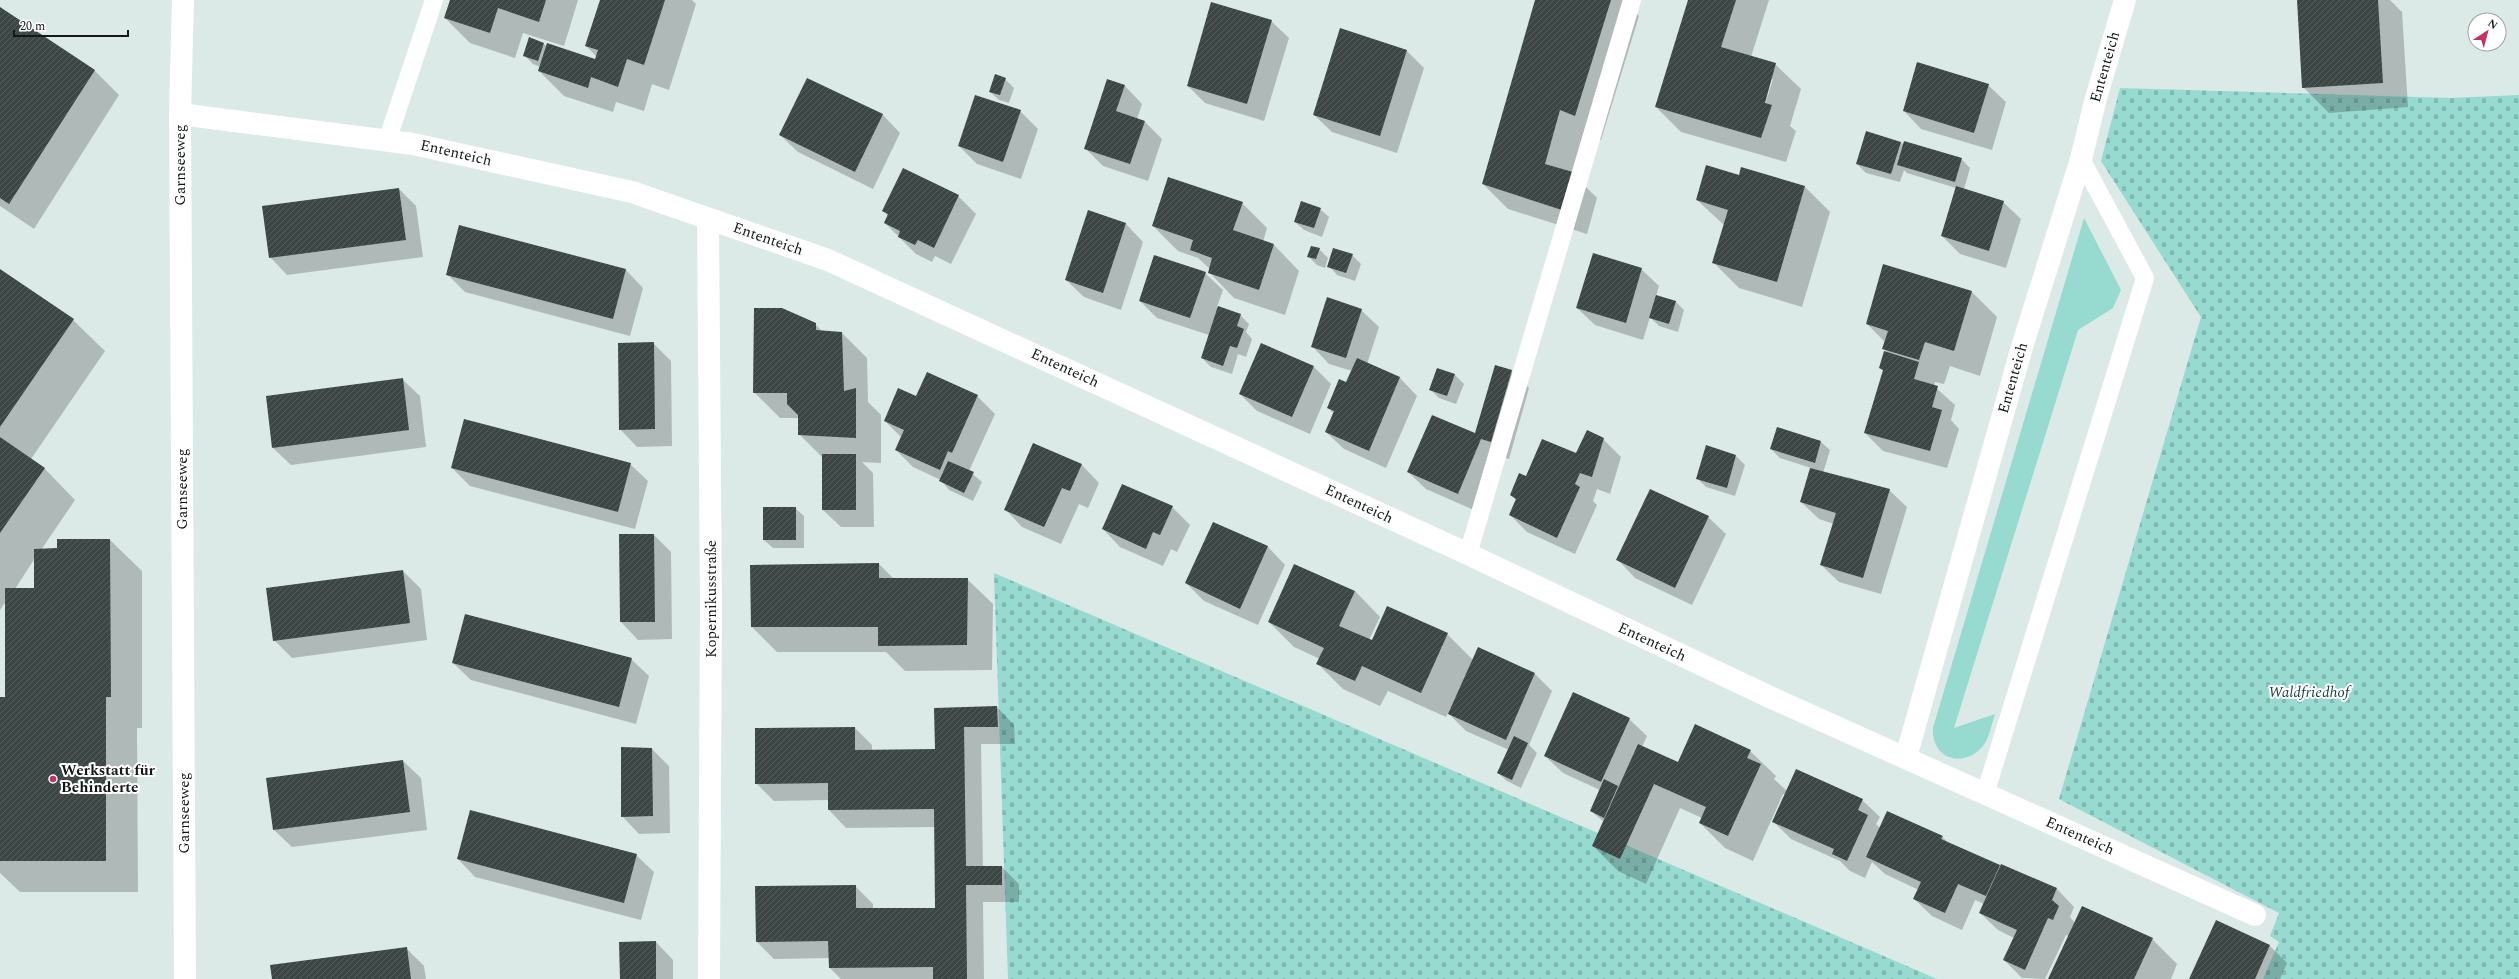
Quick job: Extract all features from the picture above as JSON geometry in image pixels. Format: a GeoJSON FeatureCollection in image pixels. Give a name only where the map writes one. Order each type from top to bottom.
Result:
{"type":"FeatureCollection","features":[{"type":"Feature","properties":{"kind":"street","name":"Garnseeweg"},"geometry":{"type":"LineString","coordinates":[[183,0],[180,114],[185,979]]}},
{"type":"Feature","properties":{"kind":"street","name":"Ententeich"},"geometry":{"type":"LineString","coordinates":[[1906,757],[2022,346],[2081,159],[2096,98],[2125,0]]}},
{"type":"Feature","properties":{"kind":"street","name":"Ententeich"},"geometry":{"type":"LineString","coordinates":[[180,114],[413,144],[632,192],[828,260],[1468,554],[1774,699],[2255,915]]}},
{"type":"Feature","properties":{"kind":"street","name":"Kopernikusstraße"},"geometry":{"type":"LineString","coordinates":[[708,219],[712,606],[709,979]]}},
{"type":"Feature","properties":{"kind":"lane"},"geometry":{"type":"LineString","coordinates":[[387,140],[434,0]]}},
{"type":"Feature","properties":{"kind":"lane"},"geometry":{"type":"LineString","coordinates":[[1468,554],[1632,0]]}},
{"type":"Feature","properties":{"kind":"lane"},"geometry":{"type":"LineString","coordinates":[[1985,794],[2145,278],[2081,159]]}},
{"type":"Feature","properties":{"kind":"green space","name":"Waldfriedhof"},"geometry":{"type":"Polygon","coordinates":[[[2120,88],[2450,98],[2519,95],[2519,979],[2263,979],[2279,942],[2270,936],[2279,913],[2059,799],[2201,317],[2101,161],[2120,88]]]}},
{"type":"Feature","properties":{"kind":"green space"},"geometry":{"type":"Polygon","coordinates":[[[2084,218],[2121,290],[2113,308],[2078,330],[1954,728],[1995,714],[1989,735],[1983,746],[1975,753],[1958,759],[1943,753],[1937,747],[1934,739],[1933,728],[2084,218]]]}},
{"type":"Feature","properties":{"kind":"green space"},"geometry":{"type":"Polygon","coordinates":[[[994,573],[1937,979],[1008,979],[994,573]]]}},
{"type":"Feature","properties":{"kind":"building"},"geometry":{"type":"Polygon","coordinates":[[[450,0],[546,0],[539,22],[498,8],[490,33],[444,18],[450,0]]]}},
{"type":"Feature","properties":{"kind":"building"},"geometry":{"type":"Polygon","coordinates":[[[600,0],[665,0],[644,65],[627,59],[618,87],[591,77],[588,88],[538,71],[547,43],[595,59],[598,50],[585,46],[600,0]]]}},
{"type":"Feature","properties":{"kind":"building"},"geometry":{"type":"Polygon","coordinates":[[[1535,0],[1611,0],[1575,116],[1560,110],[1545,164],[1573,172],[1562,210],[1482,184],[1535,0]]]}},
{"type":"Feature","properties":{"kind":"building"},"geometry":{"type":"Polygon","coordinates":[[[1688,0],[1736,0],[1721,47],[1776,63],[1765,103],[1772,105],[1761,138],[1655,107],[1688,0]]]}},
{"type":"Feature","properties":{"kind":"building"},"geometry":{"type":"Polygon","coordinates":[[[2297,0],[2378,0],[2383,83],[2302,88],[2297,0]]]}},
{"type":"Feature","properties":{"kind":"building"},"geometry":{"type":"Polygon","coordinates":[[[1211,2],[1272,20],[1247,104],[1187,86],[1211,2]]]}},
{"type":"Feature","properties":{"kind":"building"},"geometry":{"type":"Polygon","coordinates":[[[0,7],[95,70],[9,204],[0,198],[0,7]]]}},
{"type":"Feature","properties":{"kind":"building"},"geometry":{"type":"Polygon","coordinates":[[[1340,28],[1407,50],[1380,136],[1313,115],[1340,28]]]}},
{"type":"Feature","properties":{"kind":"building"},"geometry":{"type":"Polygon","coordinates":[[[529,37],[544,43],[538,61],[523,56],[529,37]]]}},
{"type":"Feature","properties":{"kind":"building"},"geometry":{"type":"Polygon","coordinates":[[[1917,62],[1989,84],[1974,133],[1903,111],[1917,62]]]}},
{"type":"Feature","properties":{"kind":"building"},"geometry":{"type":"Polygon","coordinates":[[[995,74],[1006,78],[1000,95],[989,92],[995,74]]]}},
{"type":"Feature","properties":{"kind":"building"},"geometry":{"type":"Polygon","coordinates":[[[807,78],[883,114],[855,172],[779,135],[807,78]]]}},
{"type":"Feature","properties":{"kind":"building"},"geometry":{"type":"Polygon","coordinates":[[[1107,79],[1125,85],[1116,111],[1145,121],[1130,164],[1084,149],[1107,79]]]}},
{"type":"Feature","properties":{"kind":"building"},"geometry":{"type":"Polygon","coordinates":[[[975,95],[1021,110],[1003,162],[958,146],[975,95]]]}},
{"type":"Feature","properties":{"kind":"building"},"geometry":{"type":"Polygon","coordinates":[[[1866,131],[1901,142],[1891,174],[1856,164],[1866,131]]]}},
{"type":"Feature","properties":{"kind":"building"},"geometry":{"type":"Polygon","coordinates":[[[1904,141],[1962,158],[1955,182],[1897,165],[1904,141]]]}},
{"type":"Feature","properties":{"kind":"building"},"geometry":{"type":"Polygon","coordinates":[[[1706,165],[1739,175],[1741,167],[1805,186],[1777,282],[1712,263],[1728,210],[1696,200],[1706,165]]]}},
{"type":"Feature","properties":{"kind":"building"},"geometry":{"type":"Polygon","coordinates":[[[903,168],[959,195],[934,248],[918,240],[915,245],[898,237],[900,231],[884,223],[888,214],[882,211],[903,168]]]}},
{"type":"Feature","properties":{"kind":"building"},"geometry":{"type":"Polygon","coordinates":[[[1168,177],[1243,202],[1233,230],[1274,244],[1259,290],[1208,273],[1212,258],[1190,250],[1193,240],[1152,226],[1168,177]]]}},
{"type":"Feature","properties":{"kind":"building"},"geometry":{"type":"Polygon","coordinates":[[[1956,186],[2004,201],[1989,251],[1941,236],[1956,186]]]}},
{"type":"Feature","properties":{"kind":"building"},"geometry":{"type":"Polygon","coordinates":[[[399,188],[406,240],[269,258],[262,206],[399,188]]]}},
{"type":"Feature","properties":{"kind":"building"},"geometry":{"type":"Polygon","coordinates":[[[1301,201],[1321,208],[1314,228],[1294,222],[1301,201]]]}},
{"type":"Feature","properties":{"kind":"building"},"geometry":{"type":"Polygon","coordinates":[[[1088,210],[1126,223],[1103,293],[1065,280],[1088,210]]]}},
{"type":"Feature","properties":{"kind":"building"},"geometry":{"type":"Polygon","coordinates":[[[459,225],[626,269],[613,319],[446,275],[459,225]]]}},
{"type":"Feature","properties":{"kind":"building"},"geometry":{"type":"Polygon","coordinates":[[[1311,246],[1320,248],[1316,259],[1307,257],[1311,246]]]}},
{"type":"Feature","properties":{"kind":"building"},"geometry":{"type":"Polygon","coordinates":[[[1333,248],[1353,254],[1346,273],[1327,267],[1333,248]]]}},
{"type":"Feature","properties":{"kind":"building"},"geometry":{"type":"Polygon","coordinates":[[[1593,253],[1642,268],[1626,323],[1576,308],[1593,253]]]}},
{"type":"Feature","properties":{"kind":"building"},"geometry":{"type":"Polygon","coordinates":[[[1154,255],[1206,272],[1190,318],[1139,301],[1154,255]]]}},
{"type":"Feature","properties":{"kind":"building"},"geometry":{"type":"Polygon","coordinates":[[[1883,264],[1972,291],[1954,351],[1925,342],[1919,360],[1882,349],[1888,331],[1866,324],[1883,264]]]}},
{"type":"Feature","properties":{"kind":"building"},"geometry":{"type":"Polygon","coordinates":[[[0,269],[74,319],[0,427],[0,269]]]}},
{"type":"Feature","properties":{"kind":"building"},"geometry":{"type":"Polygon","coordinates":[[[1656,295],[1676,301],[1669,324],[1649,318],[1656,295]]]}},
{"type":"Feature","properties":{"kind":"building"},"geometry":{"type":"Polygon","coordinates":[[[1327,297],[1362,309],[1346,358],[1311,347],[1327,297]]]}},
{"type":"Feature","properties":{"kind":"building"},"geometry":{"type":"Polygon","coordinates":[[[1218,306],[1241,314],[1237,326],[1244,329],[1237,348],[1230,346],[1223,366],[1201,358],[1218,306]]]}},
{"type":"Feature","properties":{"kind":"building"},"geometry":{"type":"Polygon","coordinates":[[[754,308],[782,308],[816,323],[816,330],[842,332],[844,391],[856,388],[856,438],[798,435],[798,415],[787,404],[787,393],[753,393],[754,308]]]}},
{"type":"Feature","properties":{"kind":"building"},"geometry":{"type":"Polygon","coordinates":[[[654,342],[655,429],[619,430],[618,343],[654,342]]]}},
{"type":"Feature","properties":{"kind":"building"},"geometry":{"type":"Polygon","coordinates":[[[1261,343],[1314,366],[1292,417],[1239,394],[1261,343]]]}},
{"type":"Feature","properties":{"kind":"building"},"geometry":{"type":"Polygon","coordinates":[[[1884,351],[1919,362],[1914,379],[1938,386],[1932,407],[1942,410],[1930,451],[1864,433],[1883,370],[1879,368],[1884,351]]]}},
{"type":"Feature","properties":{"kind":"building"},"geometry":{"type":"Polygon","coordinates":[[[1357,358],[1400,377],[1369,451],[1325,432],[1334,411],[1327,408],[1339,379],[1346,382],[1357,358]]]}},
{"type":"Feature","properties":{"kind":"building"},"geometry":{"type":"Polygon","coordinates":[[[1495,365],[1512,370],[1491,442],[1481,439],[1458,494],[1407,472],[1432,415],[1475,433],[1495,365]]]}},
{"type":"Feature","properties":{"kind":"building"},"geometry":{"type":"Polygon","coordinates":[[[1437,368],[1455,374],[1447,396],[1429,390],[1437,368]]]}},
{"type":"Feature","properties":{"kind":"building"},"geometry":{"type":"Polygon","coordinates":[[[927,372],[978,395],[952,453],[948,451],[940,470],[895,450],[904,430],[884,421],[898,388],[916,396],[927,372]]]}},
{"type":"Feature","properties":{"kind":"building"},"geometry":{"type":"Polygon","coordinates":[[[403,378],[409,430],[272,448],[266,396],[403,378]]]}},
{"type":"Feature","properties":{"kind":"building"},"geometry":{"type":"Polygon","coordinates":[[[464,419],[631,463],[618,512],[451,468],[464,419]]]}},
{"type":"Feature","properties":{"kind":"building"},"geometry":{"type":"Polygon","coordinates":[[[1777,427],[1821,441],[1815,463],[1770,449],[1777,427]]]}},
{"type":"Feature","properties":{"kind":"building"},"geometry":{"type":"Polygon","coordinates":[[[1587,430],[1604,438],[1592,477],[1580,473],[1575,484],[1580,487],[1557,538],[1509,515],[1516,499],[1510,495],[1519,473],[1526,476],[1542,439],[1576,453],[1587,430]]]}},
{"type":"Feature","properties":{"kind":"building"},"geometry":{"type":"Polygon","coordinates":[[[0,437],[45,468],[0,533],[0,437]]]}},
{"type":"Feature","properties":{"kind":"building"},"geometry":{"type":"Polygon","coordinates":[[[1033,443],[1082,464],[1070,491],[1062,488],[1044,527],[1004,510],[1033,443]]]}},
{"type":"Feature","properties":{"kind":"building"},"geometry":{"type":"Polygon","coordinates":[[[1706,445],[1736,455],[1727,488],[1696,479],[1706,445]]]}},
{"type":"Feature","properties":{"kind":"building"},"geometry":{"type":"Polygon","coordinates":[[[822,454],[856,454],[856,510],[822,510],[822,454]]]}},
{"type":"Feature","properties":{"kind":"building"},"geometry":{"type":"Polygon","coordinates":[[[948,461],[974,472],[964,493],[939,481],[948,461]]]}},
{"type":"Feature","properties":{"kind":"building"},"geometry":{"type":"Polygon","coordinates":[[[1810,468],[1890,489],[1863,578],[1820,565],[1836,513],[1800,502],[1810,468]]]}},
{"type":"Feature","properties":{"kind":"building"},"geometry":{"type":"Polygon","coordinates":[[[1122,484],[1173,506],[1160,535],[1153,532],[1146,549],[1102,529],[1122,484]]]}},
{"type":"Feature","properties":{"kind":"building"},"geometry":{"type":"Polygon","coordinates":[[[1650,489],[1709,516],[1675,588],[1616,560],[1650,489]]]}},
{"type":"Feature","properties":{"kind":"building"},"geometry":{"type":"Polygon","coordinates":[[[763,507],[796,507],[796,540],[763,540],[763,507]]]}},
{"type":"Feature","properties":{"kind":"building"},"geometry":{"type":"Polygon","coordinates":[[[1213,522],[1268,546],[1240,609],[1185,583],[1213,522]]]}},
{"type":"Feature","properties":{"kind":"building"},"geometry":{"type":"Polygon","coordinates":[[[619,534],[654,534],[655,622],[620,622],[619,534]]]}},
{"type":"Feature","properties":{"kind":"building","name":"Werkstatt für Behinderte"},"geometry":{"type":"Polygon","coordinates":[[[57,539],[110,539],[111,697],[106,697],[106,861],[0,861],[0,697],[5,697],[5,588],[34,588],[34,549],[57,548],[57,539]]]}},
{"type":"Feature","properties":{"kind":"building"},"geometry":{"type":"Polygon","coordinates":[[[879,563],[879,578],[968,578],[967,645],[878,646],[878,627],[751,627],[750,565],[879,563]]]}},
{"type":"Feature","properties":{"kind":"building"},"geometry":{"type":"Polygon","coordinates":[[[1294,564],[1355,591],[1339,626],[1372,640],[1387,606],[1448,633],[1421,693],[1362,666],[1355,681],[1316,664],[1324,648],[1268,622],[1294,564]]]}},
{"type":"Feature","properties":{"kind":"building"},"geometry":{"type":"Polygon","coordinates":[[[403,570],[410,623],[273,641],[266,588],[403,570]]]}},
{"type":"Feature","properties":{"kind":"building"},"geometry":{"type":"Polygon","coordinates":[[[465,614],[632,658],[619,707],[452,663],[465,614]]]}},
{"type":"Feature","properties":{"kind":"building"},"geometry":{"type":"Polygon","coordinates":[[[1478,647],[1535,673],[1506,740],[1448,714],[1478,647]]]}},
{"type":"Feature","properties":{"kind":"building"},"geometry":{"type":"Polygon","coordinates":[[[1573,692],[1630,718],[1601,782],[1544,756],[1573,692]]]}},
{"type":"Feature","properties":{"kind":"building"},"geometry":{"type":"Polygon","coordinates":[[[997,706],[998,727],[964,727],[966,866],[1002,866],[1002,885],[966,885],[967,979],[933,979],[933,967],[829,968],[828,941],[756,942],[755,886],[856,885],[856,908],[935,908],[934,809],[828,810],[828,783],[755,784],[755,728],[855,727],[855,750],[935,749],[934,708],[997,706]]]}},
{"type":"Feature","properties":{"kind":"building"},"geometry":{"type":"Polygon","coordinates":[[[1695,724],[1751,750],[1747,758],[1761,764],[1728,836],[1699,823],[1706,807],[1654,784],[1620,859],[1592,846],[1638,744],[1678,762],[1695,724]]]}},
{"type":"Feature","properties":{"kind":"building"},"geometry":{"type":"Polygon","coordinates":[[[1514,736],[1528,743],[1512,780],[1497,773],[1514,736]]]}},
{"type":"Feature","properties":{"kind":"building"},"geometry":{"type":"Polygon","coordinates":[[[621,747],[652,748],[653,816],[621,817],[621,747]]]}},
{"type":"Feature","properties":{"kind":"building"},"geometry":{"type":"Polygon","coordinates":[[[403,760],[410,812],[273,830],[266,778],[403,760]]]}},
{"type":"Feature","properties":{"kind":"building"},"geometry":{"type":"Polygon","coordinates":[[[1796,769],[1863,799],[1858,810],[1868,815],[1847,861],[1832,854],[1834,849],[1772,822],[1796,769]]]}},
{"type":"Feature","properties":{"kind":"building"},"geometry":{"type":"Polygon","coordinates":[[[1604,779],[1618,786],[1604,818],[1590,811],[1604,779]]]}},
{"type":"Feature","properties":{"kind":"building"},"geometry":{"type":"Polygon","coordinates":[[[470,810],[637,854],[624,903],[457,859],[470,810]]]}},
{"type":"Feature","properties":{"kind":"building"},"geometry":{"type":"Polygon","coordinates":[[[1887,811],[1943,836],[1941,839],[2000,865],[1986,896],[1958,884],[1945,913],[1913,899],[1921,882],[1866,857],[1887,811]]]}},
{"type":"Feature","properties":{"kind":"building"},"geometry":{"type":"Polygon","coordinates":[[[2001,864],[2057,888],[2052,900],[2059,906],[2053,920],[2048,918],[2025,970],[2003,960],[2017,930],[1979,913],[2001,864]]]}},
{"type":"Feature","properties":{"kind":"building"},"geometry":{"type":"Polygon","coordinates":[[[2082,906],[2153,938],[2134,979],[2048,979],[2082,906]]]}},
{"type":"Feature","properties":{"kind":"building"},"geometry":{"type":"Polygon","coordinates":[[[2216,920],[2270,945],[2255,979],[2189,979],[2216,920]]]}},
{"type":"Feature","properties":{"kind":"building"},"geometry":{"type":"Polygon","coordinates":[[[656,941],[656,979],[620,979],[619,942],[656,941]]]}},
{"type":"Feature","properties":{"kind":"building"},"geometry":{"type":"Polygon","coordinates":[[[407,947],[411,979],[272,979],[270,965],[407,947]]]}},
{"type":"Feature","properties":{"kind":"place","name":"Werkstatt für Behinderte"},"geometry":{"type":"Point","coordinates":[53,779]}}]}
